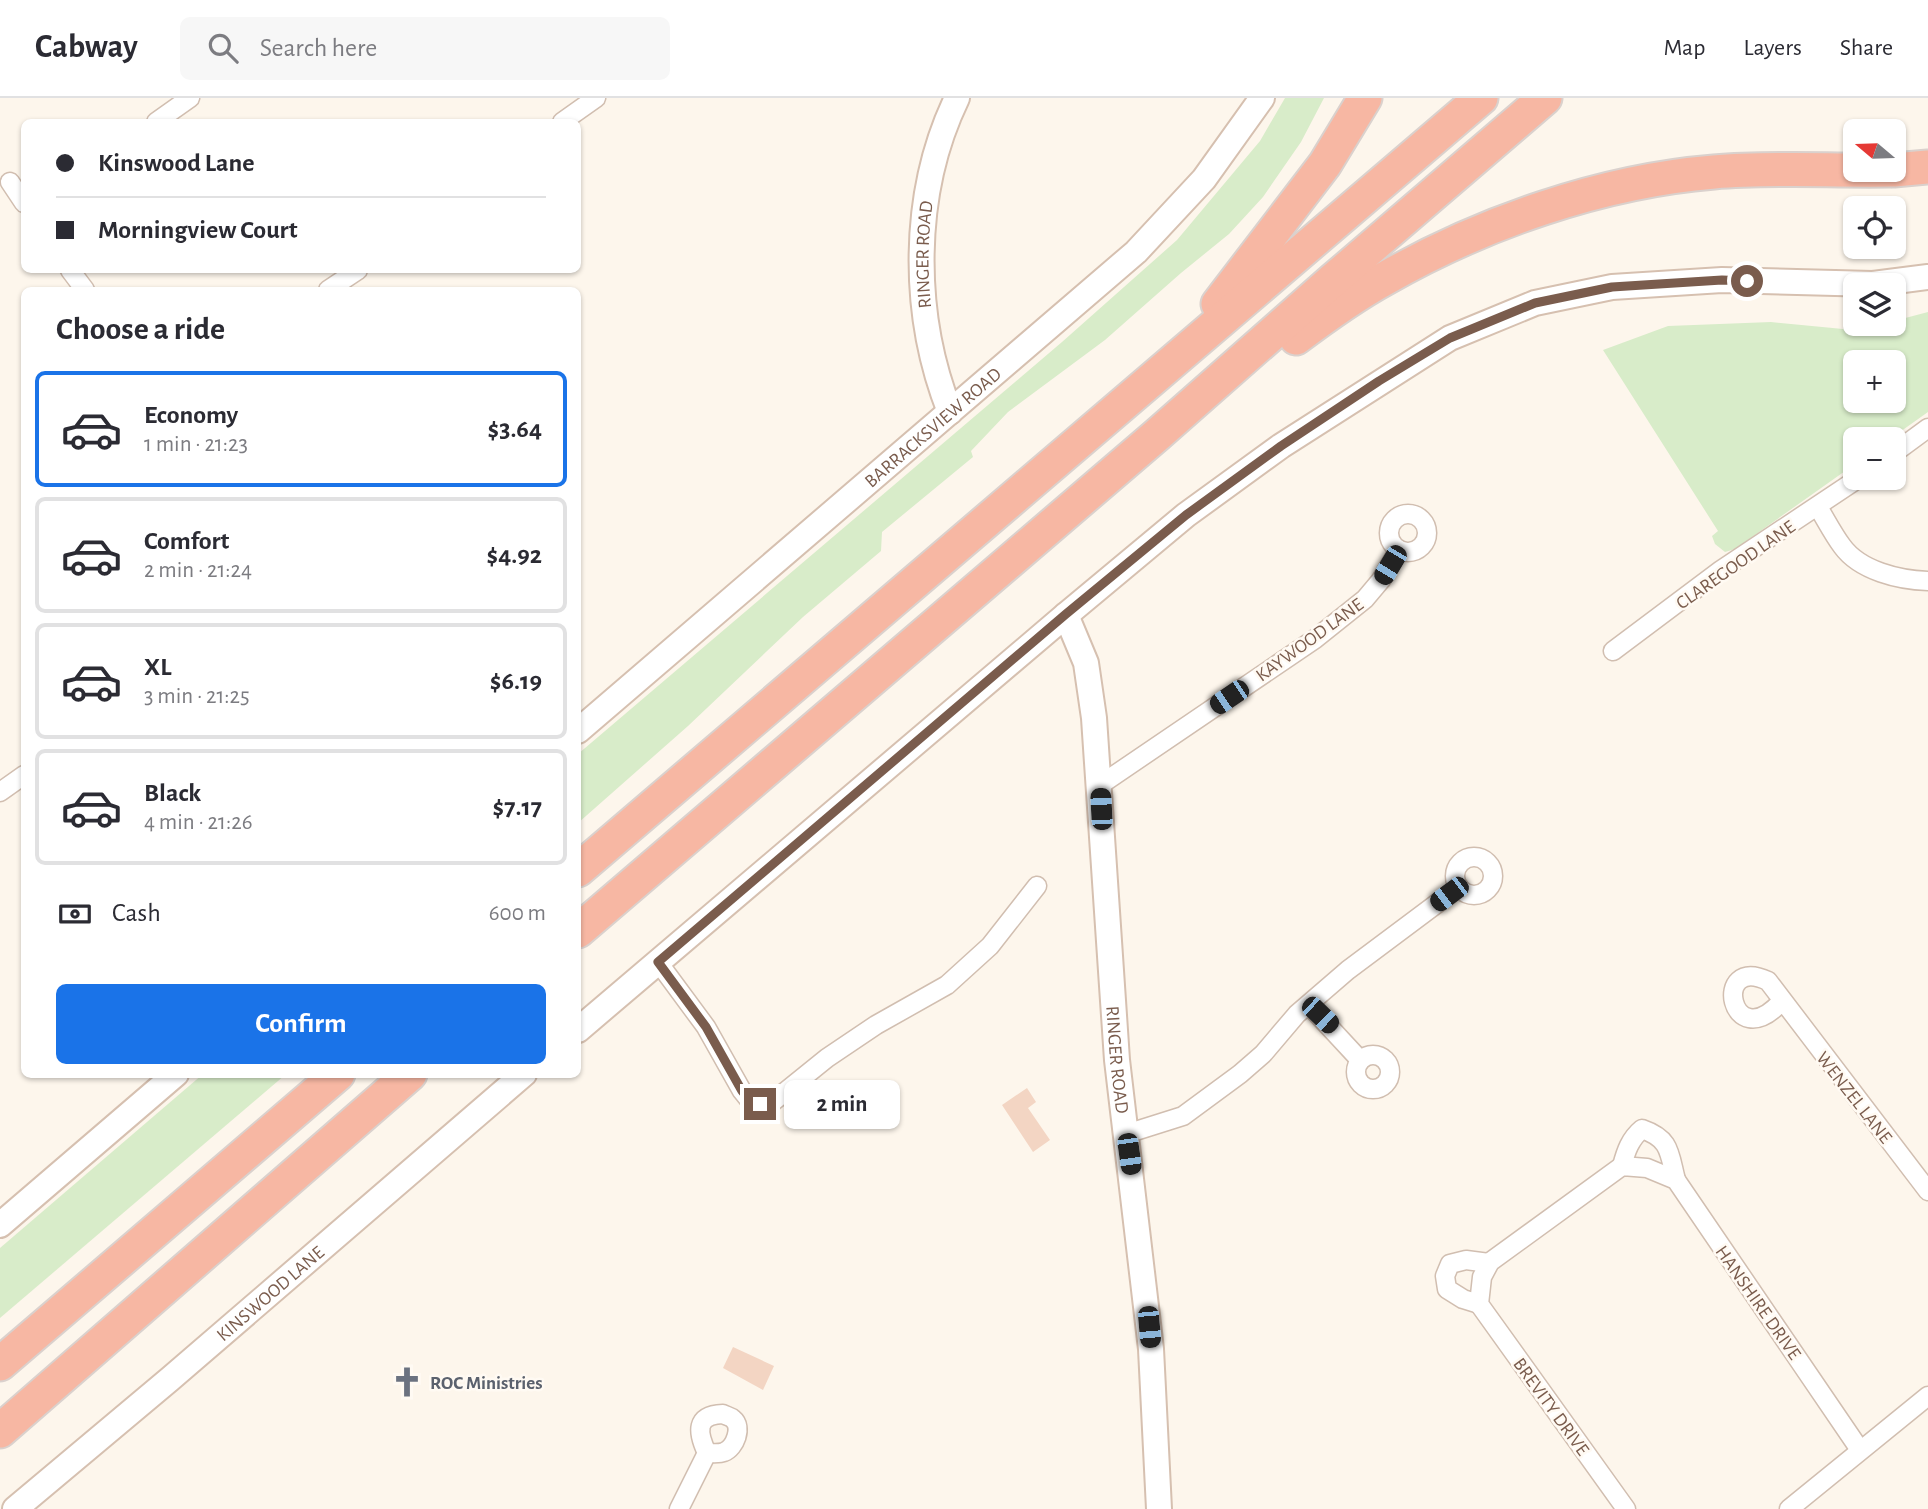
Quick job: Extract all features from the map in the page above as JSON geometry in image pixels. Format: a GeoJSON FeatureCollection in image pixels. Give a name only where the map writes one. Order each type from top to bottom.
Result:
{"type":"FeatureCollection","features":[{"type":"Feature","properties":{"kind":"highway"},"geometry":{"type":"LineString","coordinates":[[1177,357],[1308,187],[1345,134],[1365,98]]}},
{"type":"Feature","properties":{"kind":"highway"},"geometry":{"type":"LineString","coordinates":[[581,867],[1481,98]]}},
{"type":"Feature","properties":{"kind":"highway"},"geometry":{"type":"LineString","coordinates":[[581,929],[1545,98]]}},
{"type":"Feature","properties":{"kind":"highway"},"geometry":{"type":"LineString","coordinates":[[1906,169],[1928,167]]}},
{"type":"Feature","properties":{"kind":"highway"},"geometry":{"type":"LineString","coordinates":[[1157,435],[1383,279],[1479,232],[1534,211],[1620,188],[1712,172],[1754,169],[1843,170]]}},
{"type":"Feature","properties":{"kind":"highway"},"geometry":{"type":"LineString","coordinates":[[0,1364],[333,1078]]}},
{"type":"Feature","properties":{"kind":"highway"},"geometry":{"type":"LineString","coordinates":[[0,1431],[405,1078]]}},
{"type":"Feature","properties":{"kind":"street"},"geometry":{"type":"LineString","coordinates":[[160,119],[190,98]]}},
{"type":"Feature","properties":{"kind":"street"},"geometry":{"type":"LineString","coordinates":[[566,119],[596,98]]}},
{"type":"Feature","properties":{"kind":"street","name":"RINGER ROAD"},"geometry":{"type":"LineString","coordinates":[[950,412],[930,347],[923,286],[923,242],[932,166],[939,139],[957,98]]}},
{"type":"Feature","properties":{"kind":"street","name":"BARRACKSVIEW ROAD"},"geometry":{"type":"LineString","coordinates":[[581,728],[1074,307],[1152,236],[1204,179],[1262,98]]}},
{"type":"Feature","properties":{"kind":"street"},"geometry":{"type":"LineString","coordinates":[[10,182],[21,198]]}},
{"type":"Feature","properties":{"kind":"street"},"geometry":{"type":"LineString","coordinates":[[332,287],[354,273]]}},
{"type":"Feature","properties":{"kind":"street"},"geometry":{"type":"LineString","coordinates":[[581,1027],[1186,515],[1281,446],[1450,338],[1535,303],[1612,287],[1722,280],[1873,284],[1928,277]]}},
{"type":"Feature","properties":{"kind":"street"},"geometry":{"type":"LineString","coordinates":[[1906,444],[1928,428]]}},
{"type":"Feature","properties":{"kind":"street","name":"CLAREGOOD LANE"},"geometry":{"type":"LineString","coordinates":[[1613,651],[1721,570],[1843,489]]}},
{"type":"Feature","properties":{"kind":"street"},"geometry":{"type":"LineString","coordinates":[[1818,507],[1843,548],[1856,558],[1898,578],[1928,581]]}},
{"type":"Feature","properties":{"kind":"street","name":"KAYWOOD LANE"},"geometry":{"type":"LineString","coordinates":[[1100,785],[1315,639],[1365,600],[1399,550]]}},
{"type":"Feature","properties":{"kind":"street","name":"RINGER ROAD"},"geometry":{"type":"LineString","coordinates":[[1066,614],[1086,663],[1094,718],[1117,1060],[1151,1349],[1159,1509]]}},
{"type":"Feature","properties":{"kind":"street"},"geometry":{"type":"LineString","coordinates":[[0,792],[21,777]]}},
{"type":"Feature","properties":{"kind":"street"},"geometry":{"type":"LineString","coordinates":[[658,962],[706,1027],[742,1091],[750,1101],[770,1104],[827,1058],[876,1025],[947,985],[990,946],[1037,886]]}},
{"type":"Feature","properties":{"kind":"street"},"geometry":{"type":"LineString","coordinates":[[1126,1134],[1183,1116],[1240,1074],[1263,1054],[1297,1014],[1348,970],[1459,887]]}},
{"type":"Feature","properties":{"kind":"street","name":"WENZEL LANE"},"geometry":{"type":"LineString","coordinates":[[1781,1002],[1928,1191]]}},
{"type":"Feature","properties":{"kind":"street"},"geometry":{"type":"LineString","coordinates":[[1310,1005],[1360,1060]]}},
{"type":"Feature","properties":{"kind":"street"},"geometry":{"type":"LineString","coordinates":[[0,1225],[171,1078]]}},
{"type":"Feature","properties":{"kind":"street","name":"KINSWOOD LANE"},"geometry":{"type":"LineString","coordinates":[[15,1509],[519,1078]]}},
{"type":"Feature","properties":{"kind":"street"},"geometry":{"type":"LineString","coordinates":[[1622,1166],[1625,1152],[1634,1136],[1642,1129],[1660,1137],[1669,1147],[1676,1180]]}},
{"type":"Feature","properties":{"kind":"street"},"geometry":{"type":"LineString","coordinates":[[1479,1304],[1482,1277],[1489,1264],[1622,1166],[1647,1168],[1676,1180]]}},
{"type":"Feature","properties":{"kind":"street","name":"HANSHIRE DRIVE"},"geometry":{"type":"LineString","coordinates":[[1676,1180],[1860,1450]]}},
{"type":"Feature","properties":{"kind":"street","name":"BREVITY DRIVE"},"geometry":{"type":"LineString","coordinates":[[1489,1264],[1466,1261],[1450,1264],[1445,1276],[1447,1289],[1462,1299],[1479,1304],[1626,1509]]}},
{"type":"Feature","properties":{"kind":"street"},"geometry":{"type":"LineString","coordinates":[[1789,1509],[1928,1396]]}},
{"type":"Feature","properties":{"kind":"street"},"geometry":{"type":"LineString","coordinates":[[679,1509],[707,1453]]}},
{"type":"Feature","properties":{"kind":"green space"},"geometry":{"type":"Polygon","coordinates":[[[1285,98],[1324,98],[1301,142],[1263,197],[1229,234],[1105,340],[1008,412],[971,451],[973,457],[882,532],[881,551],[803,617],[688,726],[581,820],[581,751],[1062,342],[1177,240],[1260,141],[1285,98]]]}},
{"type":"Feature","properties":{"kind":"green space"},"geometry":{"type":"Polygon","coordinates":[[[1928,312],[1928,412],[1906,428],[1843,427],[1843,472],[1735,549],[1725,552],[1715,544],[1712,536],[1718,531],[1603,350],[1668,326],[1771,322],[1843,329],[1843,336],[1906,336],[1906,318],[1928,312]]]}},
{"type":"Feature","properties":{"kind":"green space"},"geometry":{"type":"Polygon","coordinates":[[[198,1078],[281,1078],[0,1318],[0,1248],[198,1078]]]}},
{"type":"Feature","properties":{"kind":"building"},"geometry":{"type":"Polygon","coordinates":[[[1027,1088],[1036,1102],[1028,1108],[1050,1140],[1033,1152],[1002,1105],[1027,1088]]]}},
{"type":"Feature","properties":{"kind":"building"},"geometry":{"type":"Polygon","coordinates":[[[733,1347],[774,1366],[763,1390],[723,1368],[733,1347]]]}},
{"type":"Feature","properties":{"kind":"place","name":"ROC Ministries"},"geometry":{"type":"Point","coordinates":[407,1382]}},
{"type":"Feature","properties":{"kind":"route"},"geometry":{"type":"LineString","coordinates":[[760,1104],[750,1101],[742,1091],[706,1027],[658,962],[1066,614],[1186,515],[1281,446],[1450,338],[1535,303],[1612,287],[1722,280],[1747,281]]}}]}
